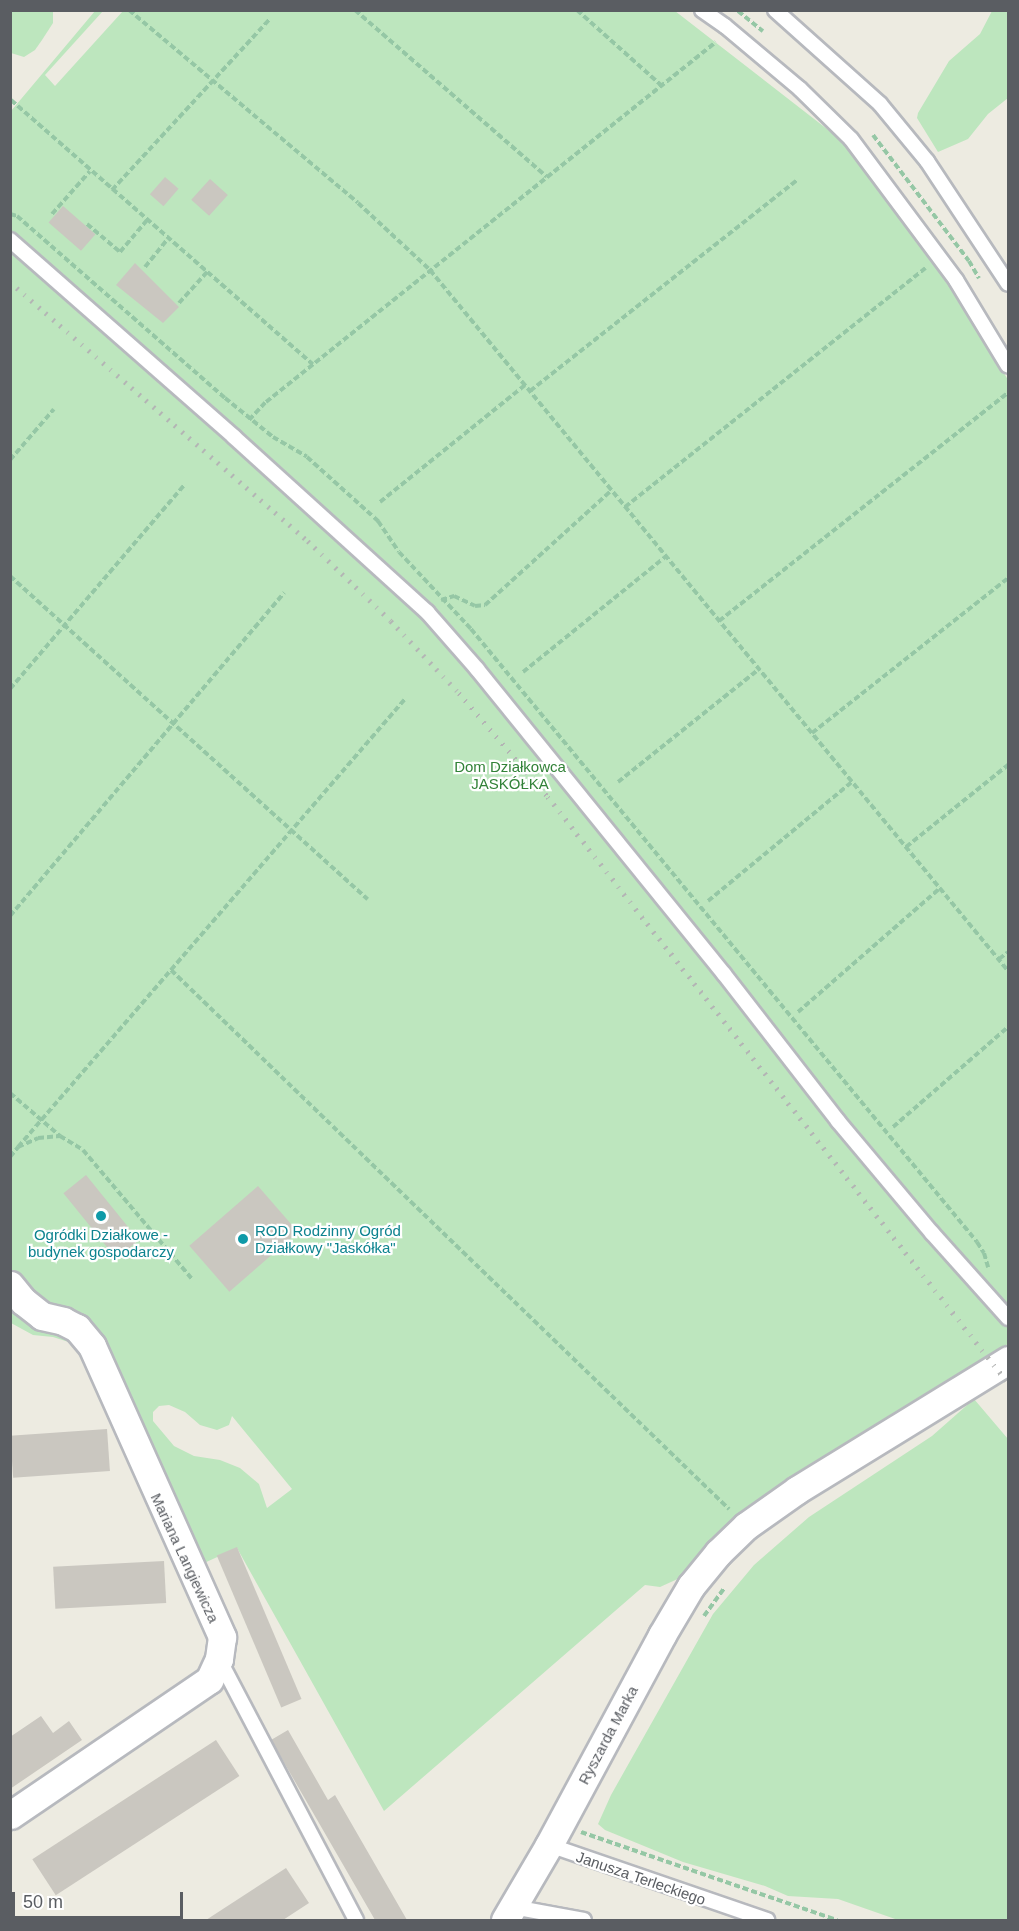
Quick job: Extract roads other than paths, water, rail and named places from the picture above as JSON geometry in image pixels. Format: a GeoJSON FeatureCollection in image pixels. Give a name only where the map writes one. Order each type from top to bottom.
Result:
{"type":"FeatureCollection","features":[{"type":"Feature","properties":{"kind":"street","name":"Mariana Langiewicza"},"geometry":{"type":"LineString","coordinates":[[10,1285],[23,1301],[42,1316],[63,1321],[77,1328],[92,1346],[222,1637],[219,1659]]}},
{"type":"Feature","properties":{"kind":"street","name":"Ryszarda Marka"},"geometry":{"type":"LineString","coordinates":[[509,1913],[549,1845],[662,1635],[691,1586],[718,1553],[746,1526],[797,1490],[1008,1360]]}},
{"type":"Feature","properties":{"kind":"street"},"geometry":{"type":"LineString","coordinates":[[10,1815],[185,1699],[209,1680],[219,1659]]}},
{"type":"Feature","properties":{"kind":"lane"},"geometry":{"type":"LineString","coordinates":[[702,10],[725,26],[800,89],[851,139],[887,184],[956,280],[1008,366]]}},
{"type":"Feature","properties":{"kind":"lane"},"geometry":{"type":"LineString","coordinates":[[775,10],[880,104],[927,161],[1008,284]]}},
{"type":"Feature","properties":{"kind":"lane"},"geometry":{"type":"LineString","coordinates":[[10,240],[428,612],[477,669],[716,964],[838,1120],[932,1233],[1008,1318]]}},
{"type":"Feature","properties":{"kind":"lane"},"geometry":{"type":"LineString","coordinates":[[219,1659],[356,1920]]}},
{"type":"Feature","properties":{"kind":"lane","name":"Janusza Terleckiego"},"geometry":{"type":"LineString","coordinates":[[549,1845],[766,1920]]}},
{"type":"Feature","properties":{"kind":"lane"},"geometry":{"type":"LineString","coordinates":[[509,1913],[584,1920]]}},
{"type":"Feature","properties":{"kind":"railway"},"geometry":{"type":"LineString","coordinates":[[10,282],[308,541],[391,621],[459,693],[548,797],[1008,1383]]}},
{"type":"Feature","properties":{"kind":"place","name":"Ogródki Działkowe - budynek gospodarczy"},"geometry":{"type":"Point","coordinates":[101,1216]}},
{"type":"Feature","properties":{"kind":"place","name":"ROD Rodzinny Ogród Działkowy \"Jaskółka\""},"geometry":{"type":"Point","coordinates":[243,1239]}},
{"type":"Feature","properties":{"kind":"park label","name":"Dom Działkowca JASKÓŁKA"},"geometry":{"type":"Point","coordinates":[510,774]}}]}
